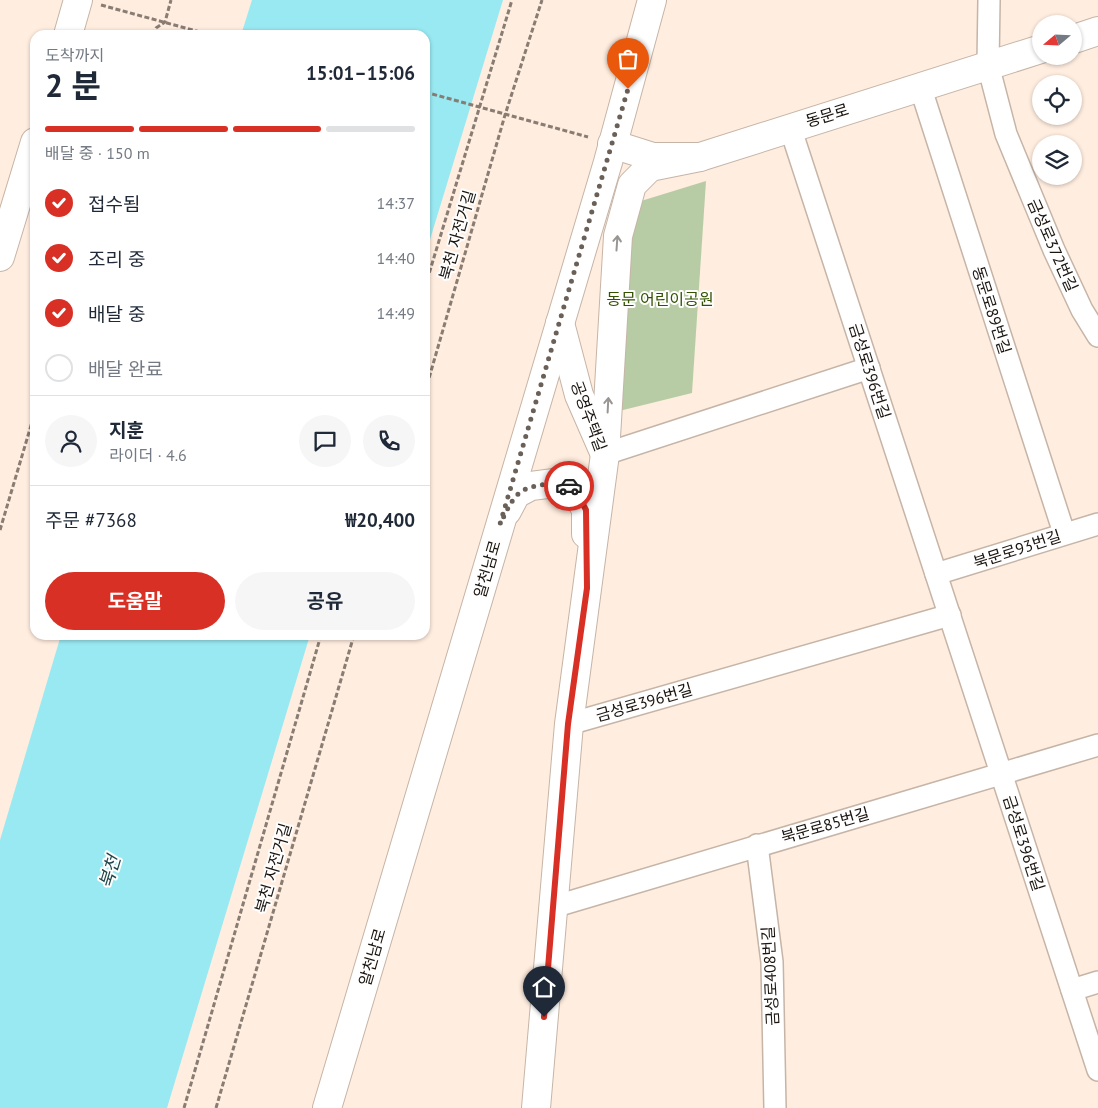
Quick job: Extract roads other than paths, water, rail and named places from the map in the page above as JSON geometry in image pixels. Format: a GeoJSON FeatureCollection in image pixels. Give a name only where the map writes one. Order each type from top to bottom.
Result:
{"type":"FeatureCollection","features":[{"type":"Feature","properties":{"kind":"street","name":"알천남로"},"geometry":{"type":"LineString","coordinates":[[328,1108],[560,322],[652,0]]}},
{"type":"Feature","properties":{"kind":"street","name":"금성로372번길"},"geometry":{"type":"LineString","coordinates":[[989,0],[988,65],[1006,134],[1054,250],[1082,310],[1098,336]]}},
{"type":"Feature","properties":{"kind":"street"},"geometry":{"type":"LineString","coordinates":[[71,30],[89,2]]}},
{"type":"Feature","properties":{"kind":"street","name":"동문로"},"geometry":{"type":"LineString","coordinates":[[612,144],[653,158],[700,157],[1032,52]]}},
{"type":"Feature","properties":{"kind":"street","name":"동문로89번길"},"geometry":{"type":"LineString","coordinates":[[920,86],[1064,534]]}},
{"type":"Feature","properties":{"kind":"street","name":"금성로396번길"},"geometry":{"type":"LineString","coordinates":[[790,127],[1098,1070]]}},
{"type":"Feature","properties":{"kind":"street"},"geometry":{"type":"LineString","coordinates":[[700,157],[650,167],[632,185],[618,236],[605,454],[827,380],[869,368]]}},
{"type":"Feature","properties":{"kind":"street"},"geometry":{"type":"LineString","coordinates":[[0,257],[30,158]]}},
{"type":"Feature","properties":{"kind":"street","name":"공영주택길"},"geometry":{"type":"LineString","coordinates":[[536,1108],[568,724],[605,454],[579,396],[560,322]]}},
{"type":"Feature","properties":{"kind":"street"},"geometry":{"type":"LineString","coordinates":[[500,524],[516,494],[531,486],[562,482],[576,491],[586,510],[587,588]]}},
{"type":"Feature","properties":{"kind":"street","name":"북문로93번길"},"geometry":{"type":"LineString","coordinates":[[936,574],[1098,524]]}},
{"type":"Feature","properties":{"kind":"street","name":"금성로396번길"},"geometry":{"type":"LineString","coordinates":[[568,724],[950,615]]}},
{"type":"Feature","properties":{"kind":"street","name":"북문로85번길"},"geometry":{"type":"LineString","coordinates":[[553,907],[1098,745]]}},
{"type":"Feature","properties":{"kind":"street","name":"금성로408번길"},"geometry":{"type":"LineString","coordinates":[[757,845],[772,962],[775,1108]]}},
{"type":"Feature","properties":{"kind":"street"},"geometry":{"type":"LineString","coordinates":[[1072,990],[1098,982]]}},
{"type":"Feature","properties":{"kind":"water"},"geometry":{"type":"Polygon","coordinates":[[[252,0],[503,0],[430,240],[430,30],[243,30],[252,0]]]}},
{"type":"Feature","properties":{"kind":"water","name":"북천"},"geometry":{"type":"Polygon","coordinates":[[[60,640],[308,640],[167,1108],[0,1108],[0,840],[60,640]]]}},
{"type":"Feature","properties":{"kind":"park label","name":"동문 어린이공원"},"geometry":{"type":"Point","coordinates":[660,299]}}]}
